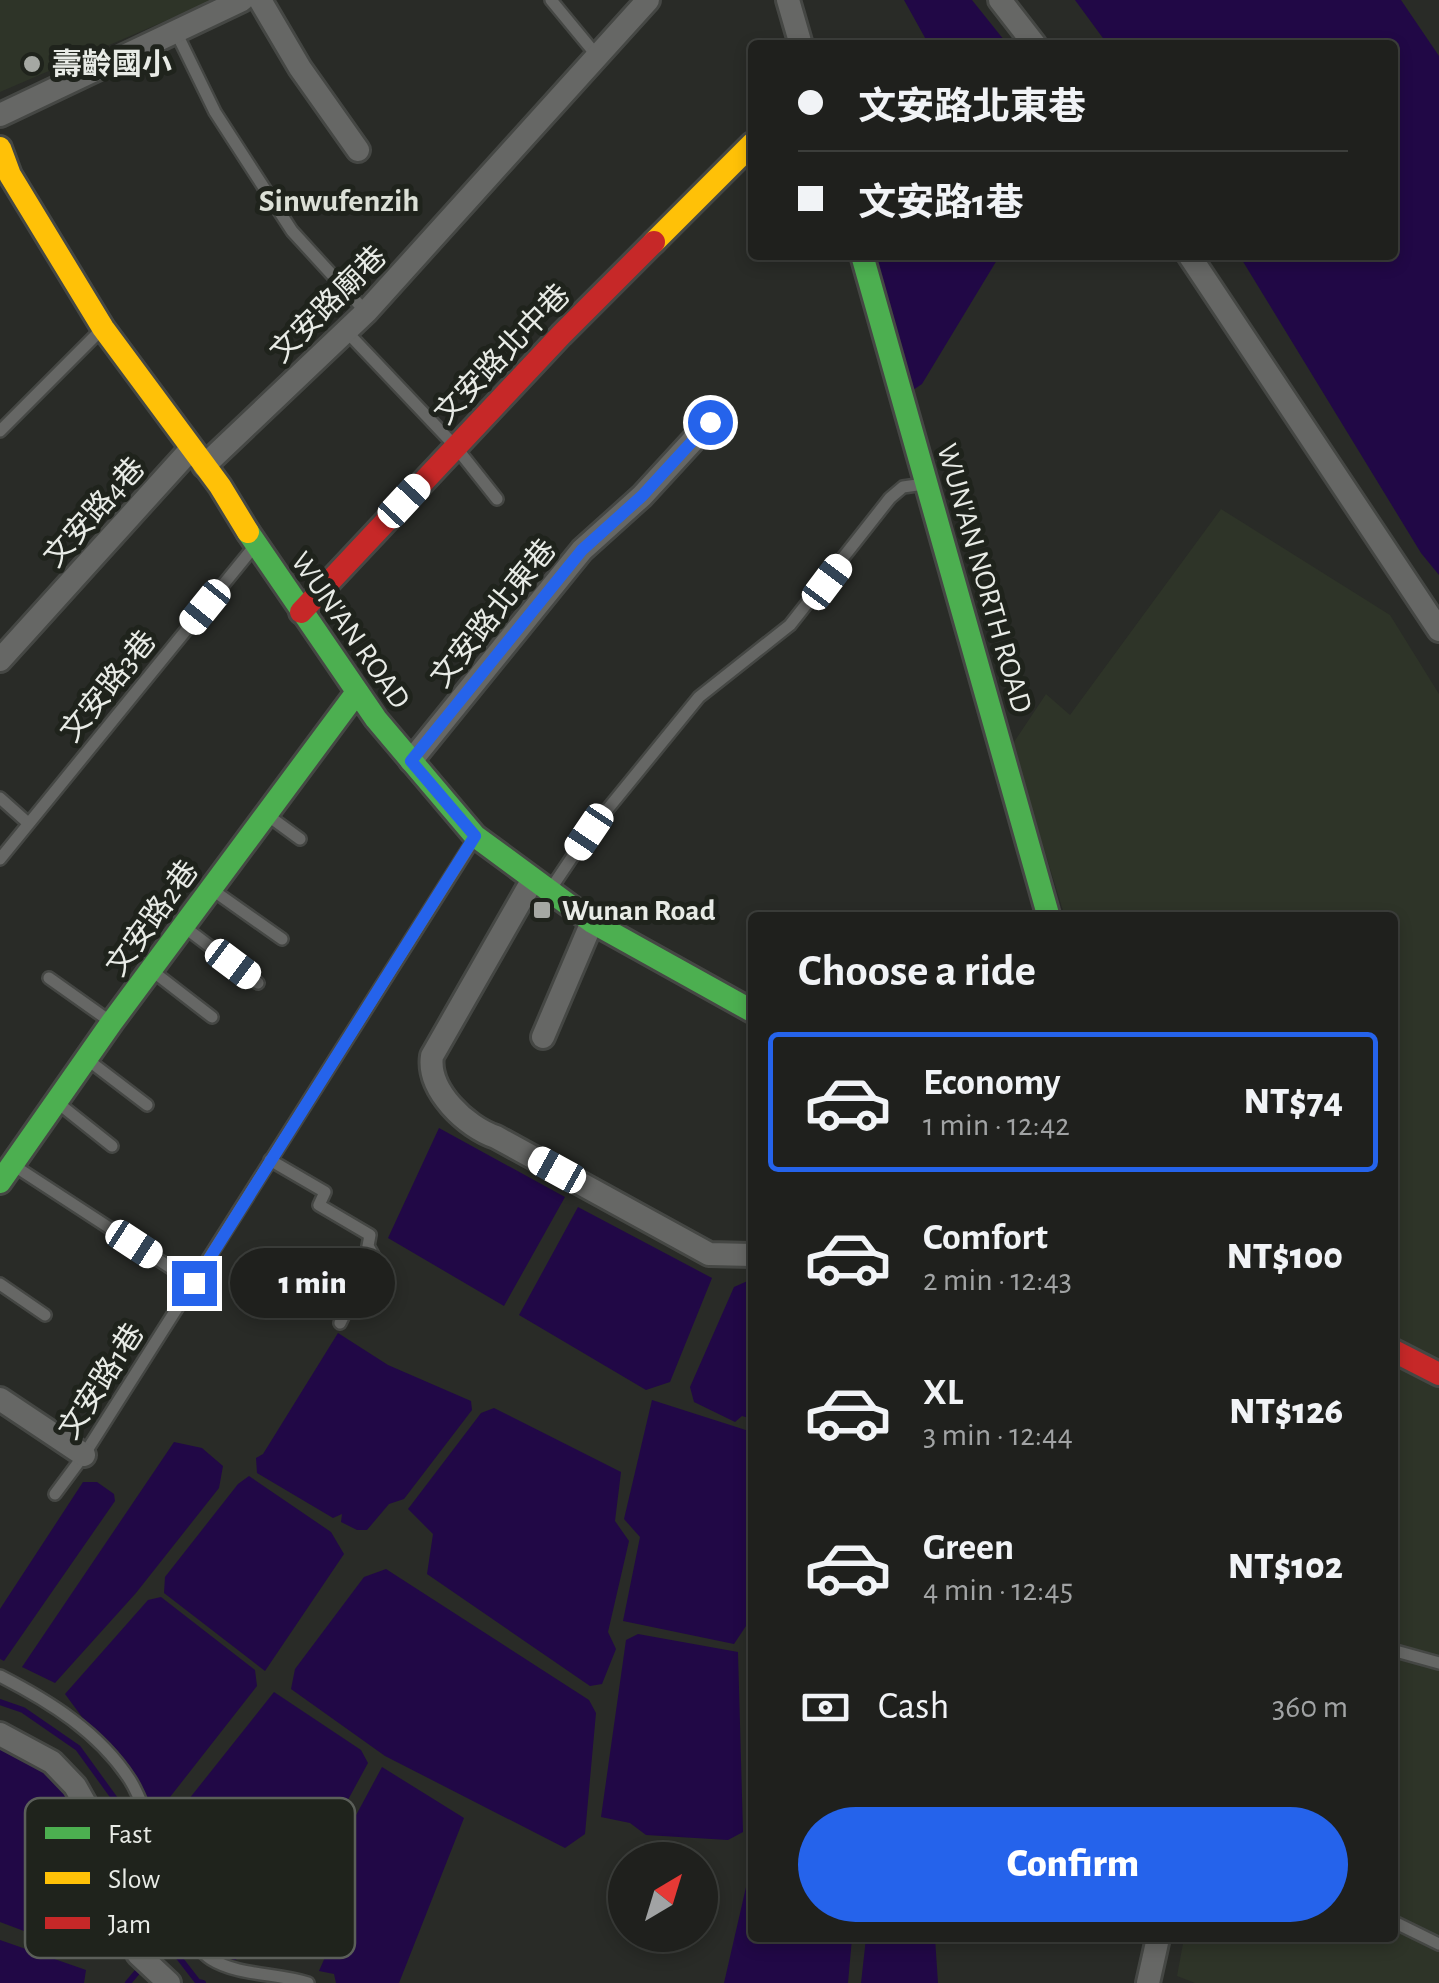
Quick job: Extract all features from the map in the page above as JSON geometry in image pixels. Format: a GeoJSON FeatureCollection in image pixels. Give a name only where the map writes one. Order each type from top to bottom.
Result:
{"type":"FeatureCollection","features":[{"type":"Feature","properties":{"kind":"street"},"geometry":{"type":"LineString","coordinates":[[0,115],[242,0]]}},
{"type":"Feature","properties":{"kind":"street","name":"文安路廟巷"},"geometry":{"type":"LineString","coordinates":[[198,458],[347,332],[648,0]]}},
{"type":"Feature","properties":{"kind":"street"},"geometry":{"type":"LineString","coordinates":[[788,0],[800,40]]}},
{"type":"Feature","properties":{"kind":"street"},"geometry":{"type":"LineString","coordinates":[[1000,0],[1032,40]]}},
{"type":"Feature","properties":{"kind":"street"},"geometry":{"type":"LineString","coordinates":[[269,3],[300,68],[358,150]]}},
{"type":"Feature","properties":{"kind":"street","name":"WUN'AN ROAD"},"geometry":{"type":"LineString","coordinates":[[0,148],[10,175],[103,328],[198,458],[356,692],[475,836],[592,922],[748,1009]]}},
{"type":"Feature","properties":{"kind":"street","name":"文安路北中巷"},"geometry":{"type":"LineString","coordinates":[[301,612],[455,446],[748,148]]}},
{"type":"Feature","properties":{"kind":"street","name":"WUN'AN NORTH ROAD"},"geometry":{"type":"LineString","coordinates":[[863,260],[1047,912]]}},
{"type":"Feature","properties":{"kind":"street"},"geometry":{"type":"LineString","coordinates":[[1192,260],[1439,630]]}},
{"type":"Feature","properties":{"kind":"street","name":"文安路北東巷"},"geometry":{"type":"LineString","coordinates":[[411,761],[582,550],[642,496],[710,422]]}},
{"type":"Feature","properties":{"kind":"street","name":"文安路4巷"},"geometry":{"type":"LineString","coordinates":[[4,646],[198,458]]}},
{"type":"Feature","properties":{"kind":"street","name":"文安路2巷"},"geometry":{"type":"LineString","coordinates":[[4,1168],[58,1103],[112,1022],[356,692]]}},
{"type":"Feature","properties":{"kind":"street"},"geometry":{"type":"LineString","coordinates":[[540,887],[432,1056],[432,1078],[458,1112],[481,1132],[709,1254],[748,1255]]}},
{"type":"Feature","properties":{"kind":"street"},"geometry":{"type":"LineString","coordinates":[[542,1037],[592,922]]}},
{"type":"Feature","properties":{"kind":"street"},"geometry":{"type":"LineString","coordinates":[[1398,1353],[1439,1374]]}},
{"type":"Feature","properties":{"kind":"street"},"geometry":{"type":"LineString","coordinates":[[0,1399],[84,1455]]}},
{"type":"Feature","properties":{"kind":"street"},"geometry":{"type":"LineString","coordinates":[[0,1734],[52,1762],[83,1798]]}},
{"type":"Feature","properties":{"kind":"street"},"geometry":{"type":"LineString","coordinates":[[1148,1983],[1157,1942]]}},
{"type":"Feature","properties":{"kind":"lane"},"geometry":{"type":"LineString","coordinates":[[551,0],[598,58]]}},
{"type":"Feature","properties":{"kind":"lane"},"geometry":{"type":"LineString","coordinates":[[175,30],[215,112],[292,231],[366,312]]}},
{"type":"Feature","properties":{"kind":"lane"},"geometry":{"type":"LineString","coordinates":[[0,431],[103,328]]}},
{"type":"Feature","properties":{"kind":"lane"},"geometry":{"type":"LineString","coordinates":[[347,332],[455,446],[497,499]]}},
{"type":"Feature","properties":{"kind":"lane"},"geometry":{"type":"LineString","coordinates":[[540,887],[698,696],[790,624],[890,498],[903,487],[928,484]]}},
{"type":"Feature","properties":{"kind":"lane","name":"文安路3巷"},"geometry":{"type":"LineString","coordinates":[[0,859],[255,545]]}},
{"type":"Feature","properties":{"kind":"lane"},"geometry":{"type":"LineString","coordinates":[[0,798],[28,824]]}},
{"type":"Feature","properties":{"kind":"lane"},"geometry":{"type":"LineString","coordinates":[[266,814],[300,839]]}},
{"type":"Feature","properties":{"kind":"lane","name":"文安路1巷"},"geometry":{"type":"LineString","coordinates":[[54,1494],[84,1455],[475,836]]}},
{"type":"Feature","properties":{"kind":"lane"},"geometry":{"type":"LineString","coordinates":[[210,889],[282,939]]}},
{"type":"Feature","properties":{"kind":"lane"},"geometry":{"type":"LineString","coordinates":[[184,927],[258,983]]}},
{"type":"Feature","properties":{"kind":"lane"},"geometry":{"type":"LineString","coordinates":[[151,971],[212,1017]]}},
{"type":"Feature","properties":{"kind":"lane"},"geometry":{"type":"LineString","coordinates":[[50,978],[112,1022]]}},
{"type":"Feature","properties":{"kind":"lane"},"geometry":{"type":"LineString","coordinates":[[88,1060],[147,1105]]}},
{"type":"Feature","properties":{"kind":"lane"},"geometry":{"type":"LineString","coordinates":[[58,1103],[112,1146]]}},
{"type":"Feature","properties":{"kind":"lane"},"geometry":{"type":"LineString","coordinates":[[270,1160],[325,1192],[319,1205],[370,1235],[368,1246],[373,1256],[340,1322]]}},
{"type":"Feature","properties":{"kind":"lane"},"geometry":{"type":"LineString","coordinates":[[4,1168],[194,1283]]}},
{"type":"Feature","properties":{"kind":"lane"},"geometry":{"type":"LineString","coordinates":[[0,1284],[44,1314]]}},
{"type":"Feature","properties":{"kind":"lane"},"geometry":{"type":"LineString","coordinates":[[1398,1652],[1439,1663]]}},
{"type":"Feature","properties":{"kind":"lane"},"geometry":{"type":"LineString","coordinates":[[0,1676],[63,1710],[109,1754],[130,1781],[137,1798]]}},
{"type":"Feature","properties":{"kind":"lane"},"geometry":{"type":"LineString","coordinates":[[1398,1924],[1439,1944]]}},
{"type":"Feature","properties":{"kind":"lane"},"geometry":{"type":"LineString","coordinates":[[214,1958],[224,1965],[308,1983]]}},
{"type":"Feature","properties":{"kind":"shaded area","name":"壽齡國小"},"geometry":{"type":"Polygon","coordinates":[[[0,0],[214,0],[0,92],[0,0]]]}},
{"type":"Feature","properties":{"kind":"shaded area"},"geometry":{"type":"Polygon","coordinates":[[[904,0],[972,0],[1004,40],[926,40],[904,0]]]}},
{"type":"Feature","properties":{"kind":"shaded area"},"geometry":{"type":"Polygon","coordinates":[[[1075,0],[1401,0],[1439,56],[1439,575],[1421,553],[1242,260],[1398,260],[1398,40],[1104,40],[1075,0]]]}},
{"type":"Feature","properties":{"kind":"shaded area"},"geometry":{"type":"Polygon","coordinates":[[[873,260],[997,260],[922,384],[910,392],[873,260]]]}},
{"type":"Feature","properties":{"kind":"shaded area"},"geometry":{"type":"Polygon","coordinates":[[[1221,509],[1390,615],[1439,694],[1439,1983],[1195,1983],[1177,1976],[1183,1942],[1398,1942],[1398,912],[1063,912],[1012,745],[1046,694],[1070,715],[1221,509]]]}},
{"type":"Feature","properties":{"kind":"shaded area"},"geometry":{"type":"Polygon","coordinates":[[[439,1128],[565,1197],[504,1306],[388,1238],[439,1128]]]}},
{"type":"Feature","properties":{"kind":"shaded area"},"geometry":{"type":"Polygon","coordinates":[[[578,1207],[712,1278],[670,1382],[646,1390],[519,1315],[578,1207]]]}},
{"type":"Feature","properties":{"kind":"shaded area"},"geometry":{"type":"Polygon","coordinates":[[[748,1281],[748,1418],[742,1416],[735,1422],[694,1402],[690,1387],[734,1287],[748,1281]]]}},
{"type":"Feature","properties":{"kind":"shaded area"},"geometry":{"type":"Polygon","coordinates":[[[338,1333],[388,1365],[471,1401],[472,1410],[404,1499],[389,1504],[367,1530],[341,1522],[342,1514],[333,1518],[257,1473],[256,1458],[263,1454],[338,1333]]]}},
{"type":"Feature","properties":{"kind":"shaded area"},"geometry":{"type":"Polygon","coordinates":[[[652,1400],[748,1431],[748,1623],[734,1644],[623,1621],[640,1537],[624,1519],[652,1400]]]}},
{"type":"Feature","properties":{"kind":"shaded area"},"geometry":{"type":"Polygon","coordinates":[[[494,1408],[621,1472],[615,1521],[629,1541],[608,1632],[616,1649],[602,1684],[590,1686],[427,1574],[433,1534],[408,1509],[481,1413],[494,1408]]]}},
{"type":"Feature","properties":{"kind":"shaded area"},"geometry":{"type":"Polygon","coordinates":[[[174,1442],[202,1448],[223,1466],[219,1488],[136,1593],[55,1683],[22,1667],[174,1442]]]}},
{"type":"Feature","properties":{"kind":"shaded area"},"geometry":{"type":"Polygon","coordinates":[[[249,1476],[331,1532],[344,1554],[265,1671],[164,1593],[165,1577],[238,1484],[249,1476]]]}},
{"type":"Feature","properties":{"kind":"shaded area"},"geometry":{"type":"Polygon","coordinates":[[[83,1482],[97,1482],[114,1494],[115,1501],[4,1661],[0,1659],[0,1609],[83,1482]]]}},
{"type":"Feature","properties":{"kind":"shaded area"},"geometry":{"type":"Polygon","coordinates":[[[386,1569],[589,1700],[596,1713],[585,1834],[565,1848],[385,1756],[291,1689],[295,1669],[364,1577],[386,1569]]]}},
{"type":"Feature","properties":{"kind":"shaded area"},"geometry":{"type":"Polygon","coordinates":[[[161,1597],[255,1670],[257,1686],[169,1798],[142,1798],[65,1694],[148,1600],[161,1597]]]}},
{"type":"Feature","properties":{"kind":"shaded area"},"geometry":{"type":"Polygon","coordinates":[[[638,1634],[738,1652],[743,1832],[728,1840],[646,1835],[630,1823],[601,1817],[626,1640],[638,1634]]]}},
{"type":"Feature","properties":{"kind":"shaded area"},"geometry":{"type":"Polygon","coordinates":[[[274,1692],[361,1750],[368,1763],[349,1798],[190,1798],[274,1692]]]}},
{"type":"Feature","properties":{"kind":"shaded area"},"geometry":{"type":"Polygon","coordinates":[[[0,1738],[70,1788],[76,1798],[25,1798],[25,1931],[0,1922],[0,1738]]]}},
{"type":"Feature","properties":{"kind":"shaded area"},"geometry":{"type":"Polygon","coordinates":[[[382,1767],[464,1818],[399,1983],[336,1983],[334,1974],[319,1971],[325,1958],[355,1958],[355,1817],[382,1767]]]}},
{"type":"Feature","properties":{"kind":"shaded area"},"geometry":{"type":"Polygon","coordinates":[[[748,1878],[748,1942],[852,1942],[848,1983],[724,1983],[748,1878]]]}},
{"type":"Feature","properties":{"kind":"shaded area"},"geometry":{"type":"Polygon","coordinates":[[[0,1940],[25,1949],[25,1958],[52,1958],[86,1970],[84,1983],[0,1983],[0,1940]]]}},
{"type":"Feature","properties":{"kind":"shaded area"},"geometry":{"type":"Polygon","coordinates":[[[866,1942],[935,1942],[938,1983],[861,1983],[866,1942]]]}},
{"type":"Feature","properties":{"kind":"waterway"},"geometry":{"type":"LineString","coordinates":[[0,1702],[23,1710],[78,1748],[114,1798]]}},
{"type":"Feature","properties":{"kind":"waterway"},"geometry":{"type":"LineString","coordinates":[[128,1983],[149,1958]]}},
{"type":"Feature","properties":{"kind":"waterway"},"geometry":{"type":"LineString","coordinates":[[179,1958],[203,1983]]}},
{"type":"Feature","properties":{"kind":"traffic: fast"},"geometry":{"type":"LineString","coordinates":[[863,260],[1047,912]]}},
{"type":"Feature","properties":{"kind":"traffic: fast"},"geometry":{"type":"LineString","coordinates":[[248,532],[376,719],[475,836],[592,922],[748,1009]]}},
{"type":"Feature","properties":{"kind":"traffic: fast"},"geometry":{"type":"LineString","coordinates":[[0,1182],[112,1022],[357,692]]}},
{"type":"Feature","properties":{"kind":"traffic: slow"},"geometry":{"type":"LineString","coordinates":[[0,148],[10,175],[103,328],[220,486],[248,532]]}},
{"type":"Feature","properties":{"kind":"traffic: slow"},"geometry":{"type":"LineString","coordinates":[[654,242],[748,148]]}},
{"type":"Feature","properties":{"kind":"traffic: jam"},"geometry":{"type":"LineString","coordinates":[[301,612],[561,335],[654,242]]}},
{"type":"Feature","properties":{"kind":"traffic: jam"},"geometry":{"type":"LineString","coordinates":[[1398,1353],[1439,1374]]}},
{"type":"Feature","properties":{"kind":"place","name":"壽齡國小"},"geometry":{"type":"Point","coordinates":[32,64]}},
{"type":"Feature","properties":{"kind":"place","name":"Wunan Road"},"geometry":{"type":"Point","coordinates":[542,910]}},
{"type":"Feature","properties":{"kind":"district","name":"Sinwufenzih"},"geometry":{"type":"Point","coordinates":[339,200]}},
{"type":"Feature","properties":{"kind":"route"},"geometry":{"type":"LineString","coordinates":[[194,1283],[475,836],[411,761],[582,550],[642,496],[710,422]]}}]}
